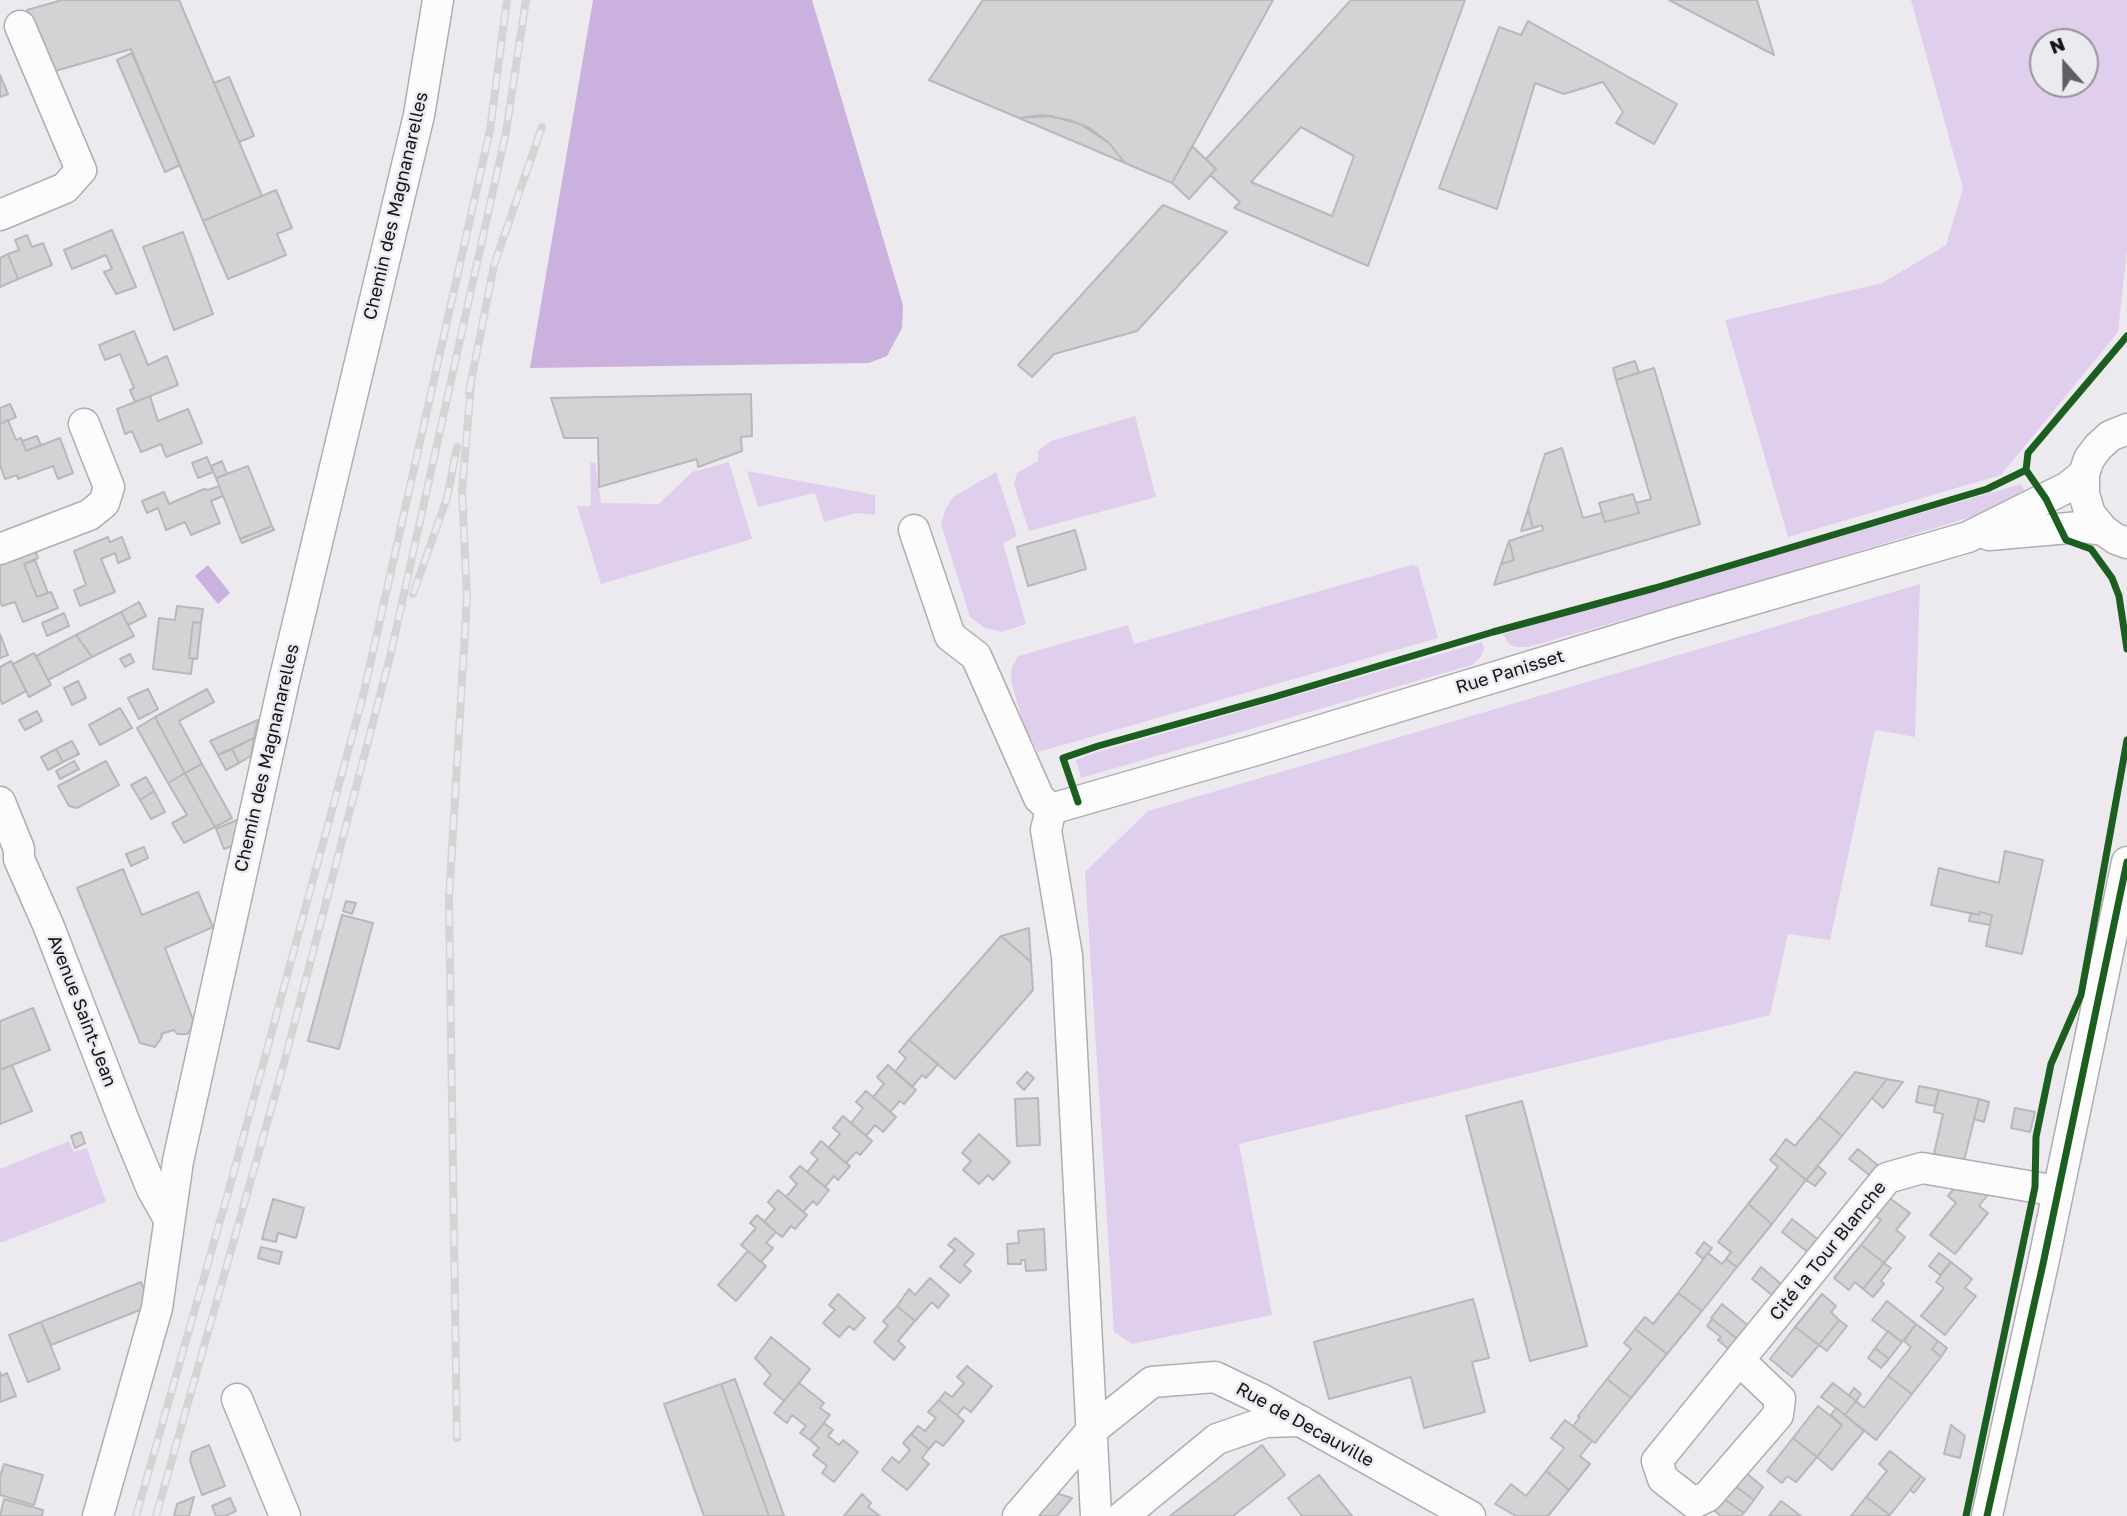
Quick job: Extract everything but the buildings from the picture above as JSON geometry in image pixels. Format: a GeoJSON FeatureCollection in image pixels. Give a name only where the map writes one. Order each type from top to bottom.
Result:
{"type":"FeatureCollection","features":[{"type":"Feature","properties":{"kind":"street","name":"Chemin des Magnanarelles"},"geometry":{"type":"LineString","coordinates":[[98,1516],[157,1308],[177,1161],[284,681],[419,115],[438,0]]}},
{"type":"Feature","properties":{"kind":"street"},"geometry":{"type":"LineString","coordinates":[[0,215],[65,188],[81,170],[20,26]]}},
{"type":"Feature","properties":{"kind":"street"},"geometry":{"type":"LineString","coordinates":[[0,549],[89,515],[104,503],[109,487],[84,424]]}},
{"type":"Feature","properties":{"kind":"street"},"geometry":{"type":"LineString","coordinates":[[2118,544],[2090,514],[2084,494],[2084,474],[2089,459],[2098,447],[2110,436],[2126,428]]}},
{"type":"Feature","properties":{"kind":"street"},"geometry":{"type":"LineString","coordinates":[[1968,537],[2068,487],[2084,474]]}},
{"type":"Feature","properties":{"kind":"street"},"geometry":{"type":"LineString","coordinates":[[1968,537],[2081,527],[2118,544]]}},
{"type":"Feature","properties":{"kind":"street"},"geometry":{"type":"LineString","coordinates":[[914,530],[950,636],[976,656],[1039,798],[1051,809],[1046,830],[1067,956],[1096,1516]]}},
{"type":"Feature","properties":{"kind":"street","name":"Rue Panisset"},"geometry":{"type":"LineString","coordinates":[[1051,809],[1672,622],[1968,537]]}},
{"type":"Feature","properties":{"kind":"street","name":"Avenue Saint-Jean"},"geometry":{"type":"LineString","coordinates":[[0,802],[19,849],[19,859],[49,927],[152,1189],[169,1219]]}},
{"type":"Feature","properties":{"kind":"street"},"geometry":{"type":"LineString","coordinates":[[1987,1516],[2127,862]]}},
{"type":"Feature","properties":{"kind":"street","name":"Cité la Tour Blanche"},"geometry":{"type":"LineString","coordinates":[[1739,1360],[1780,1399],[1778,1415],[1709,1496],[1694,1503],[1663,1479],[1657,1461],[1739,1360],[1887,1178],[1922,1168],[2057,1191]]}},
{"type":"Feature","properties":{"kind":"street","name":"Rue de Decauville"},"geometry":{"type":"LineString","coordinates":[[1018,1516],[1092,1430],[1152,1382],[1215,1377],[1261,1399],[1470,1516]]}},
{"type":"Feature","properties":{"kind":"street"},"geometry":{"type":"LineString","coordinates":[[237,1399],[285,1516]]}},
{"type":"Feature","properties":{"kind":"street"},"geometry":{"type":"LineString","coordinates":[[1123,1516],[1217,1439],[1266,1422],[1301,1421]]}},
{"type":"Feature","properties":{"kind":"shaded area"},"geometry":{"type":"Polygon","coordinates":[[[593,0],[812,0],[903,305],[902,328],[887,356],[869,363],[530,368],[593,0]]]}},
{"type":"Feature","properties":{"kind":"shaded area"},"geometry":{"type":"Polygon","coordinates":[[[1911,0],[2127,0],[2127,250],[2118,332],[2001,475],[1788,537],[1725,320],[1882,283],[1946,245],[1963,188],[1911,0]]]}},
{"type":"Feature","properties":{"kind":"shaded area"},"geometry":{"type":"Polygon","coordinates":[[[1135,416],[1156,497],[1029,531],[1014,484],[1017,473],[1038,461],[1038,451],[1051,441],[1135,416]]]}},
{"type":"Feature","properties":{"kind":"shaded area"},"geometry":{"type":"Polygon","coordinates":[[[595,462],[601,503],[659,504],[692,472],[729,462],[752,539],[601,584],[577,506],[591,506],[590,463],[595,462]]]}},
{"type":"Feature","properties":{"kind":"shaded area"},"geometry":{"type":"Polygon","coordinates":[[[747,471],[875,495],[875,515],[856,513],[824,522],[815,493],[758,507],[747,471]]]}},
{"type":"Feature","properties":{"kind":"shaded area"},"geometry":{"type":"Polygon","coordinates":[[[996,472],[1017,536],[1003,543],[1026,624],[1002,632],[985,628],[970,617],[941,524],[953,497],[996,472]]]}},
{"type":"Feature","properties":{"kind":"shaded area"},"geometry":{"type":"Polygon","coordinates":[[[2021,484],[2027,496],[1981,514],[1740,587],[1528,647],[1509,644],[1503,634],[2021,484]]]}},
{"type":"Feature","properties":{"kind":"shaded area"},"geometry":{"type":"Polygon","coordinates":[[[208,565],[230,593],[218,604],[195,576],[208,565]]]}},
{"type":"Feature","properties":{"kind":"shaded area"},"geometry":{"type":"Polygon","coordinates":[[[1411,565],[1418,567],[1438,638],[1038,752],[1024,726],[1011,681],[1012,667],[1018,656],[1128,625],[1134,644],[1411,565]]]}},
{"type":"Feature","properties":{"kind":"shaded area"},"geometry":{"type":"Polygon","coordinates":[[[1920,584],[1915,737],[1875,730],[1830,940],[1788,934],[1770,1015],[1239,1144],[1272,1315],[1132,1344],[1114,1332],[1085,872],[1148,811],[1920,584]]]}},
{"type":"Feature","properties":{"kind":"shaded area"},"geometry":{"type":"Polygon","coordinates":[[[1482,642],[1484,649],[1480,658],[1472,665],[1081,778],[1076,760],[1091,754],[1482,642]]]}},
{"type":"Feature","properties":{"kind":"shaded area"},"geometry":{"type":"Polygon","coordinates":[[[69,1141],[74,1152],[87,1148],[106,1202],[0,1243],[0,1169],[69,1141]]]}},
{"type":"Feature","properties":{"kind":"railway"},"geometry":{"type":"LineString","coordinates":[[136,1516],[228,1193],[363,696],[490,130],[507,0]]}},
{"type":"Feature","properties":{"kind":"railway"},"geometry":{"type":"LineString","coordinates":[[156,1516],[284,1063],[390,657],[506,132],[526,0]]}},
{"type":"Feature","properties":{"kind":"railway"},"geometry":{"type":"LineString","coordinates":[[469,392],[494,265],[542,127]]}},
{"type":"Feature","properties":{"kind":"railway"},"geometry":{"type":"LineString","coordinates":[[457,1438],[449,899],[467,597],[462,490],[471,385]]}},
{"type":"Feature","properties":{"kind":"railway"},"geometry":{"type":"LineString","coordinates":[[413,594],[447,498],[457,447]]}},
{"type":"Feature","properties":{"kind":"cycle path"},"geometry":{"type":"LineString","coordinates":[[2127,336],[2028,453],[2026,470],[2046,499],[2066,540],[2091,549],[2112,578],[2119,596],[2127,649]]}},
{"type":"Feature","properties":{"kind":"cycle path"},"geometry":{"type":"LineString","coordinates":[[1078,802],[1063,758],[1493,632],[1655,588],[1987,489],[2026,470]]}},
{"type":"Feature","properties":{"kind":"cycle path"},"geometry":{"type":"LineString","coordinates":[[1966,1516],[2035,1187],[2036,1137],[2051,1064],[2081,995],[2127,740]]}},
{"type":"Feature","properties":{"kind":"cycle path"},"geometry":{"type":"LineString","coordinates":[[1987,1516],[2127,862]]}}]}
